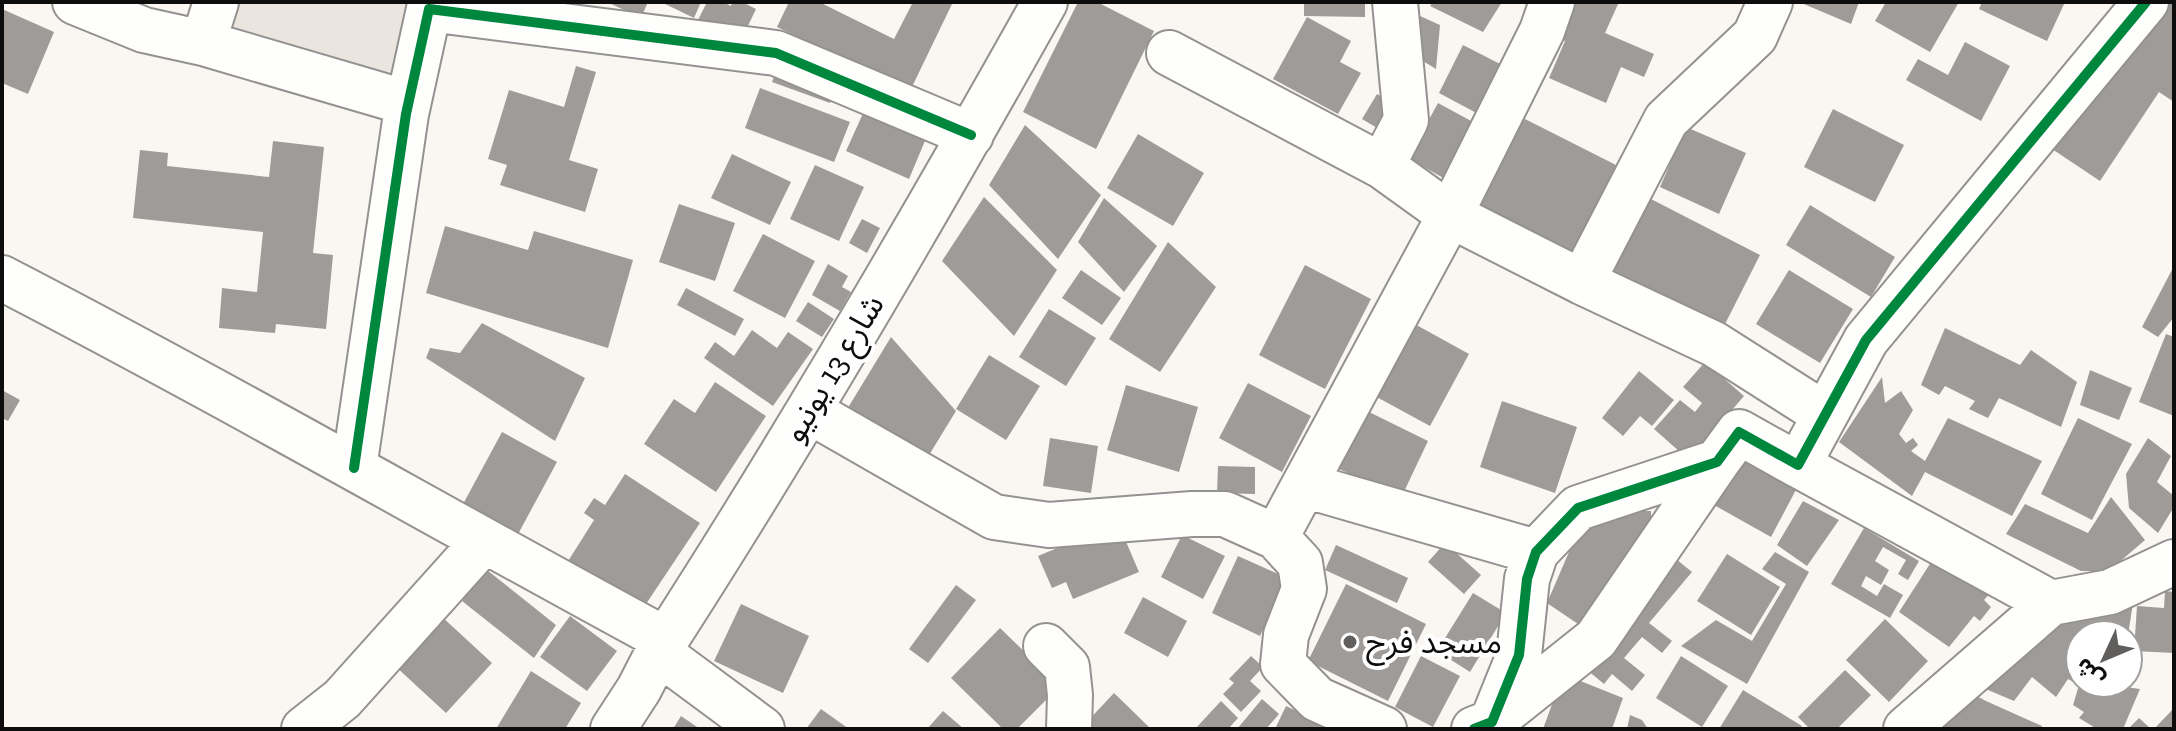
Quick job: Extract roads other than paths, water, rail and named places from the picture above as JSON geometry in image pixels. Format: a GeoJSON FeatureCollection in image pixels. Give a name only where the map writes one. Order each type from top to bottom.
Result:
{"type":"FeatureCollection","features":[{"type":"Feature","properties":{"kind":"street"},"geometry":{"type":"LineString","coordinates":[[75,2],[144,30],[203,43],[408,103]]}},
{"type":"Feature","properties":{"kind":"street"},"geometry":{"type":"LineString","coordinates":[[203,43],[216,2]]}},
{"type":"Feature","properties":{"kind":"street","name":"شارع 13 يونيو"},"geometry":{"type":"LineString","coordinates":[[613,729],[809,411],[1045,2]]}},
{"type":"Feature","properties":{"kind":"street"},"geometry":{"type":"LineString","coordinates":[[1382,166],[1406,120],[1395,2]]}},
{"type":"Feature","properties":{"kind":"street"},"geometry":{"type":"LineString","coordinates":[[1276,537],[1450,215],[1542,31],[1552,2]]}},
{"type":"Feature","properties":{"kind":"street"},"geometry":{"type":"LineString","coordinates":[[1582,282],[1666,120],[1755,36],[1770,2]]}},
{"type":"Feature","properties":{"kind":"street"},"geometry":{"type":"LineString","coordinates":[[1798,465],[1866,340],[2146,2]]}},
{"type":"Feature","properties":{"kind":"street"},"geometry":{"type":"LineString","coordinates":[[354,468],[408,103],[430,6],[550,13],[776,53],[971,135]]}},
{"type":"Feature","properties":{"kind":"street"},"geometry":{"type":"LineString","coordinates":[[1169,53],[1382,166],[1450,215],[1714,344],[1824,414]]}},
{"type":"Feature","properties":{"kind":"street"},"geometry":{"type":"LineString","coordinates":[[2,278],[181,371],[662,646],[762,729]]}},
{"type":"Feature","properties":{"kind":"street"},"geometry":{"type":"LineString","coordinates":[[1483,726],[1596,639],[1772,383]]}},
{"type":"Feature","properties":{"kind":"street"},"geometry":{"type":"LineString","coordinates":[[809,411],[994,517],[1049,525],[1225,514],[1276,537],[1300,563],[1304,589],[1286,635],[1283,664],[1317,699],[1384,729]]}},
{"type":"Feature","properties":{"kind":"street"},"geometry":{"type":"LineString","coordinates":[[1483,726],[1519,655],[1527,579],[1536,552],[1578,508],[1728,447],[1798,465],[2051,603]]}},
{"type":"Feature","properties":{"kind":"street"},"geometry":{"type":"LineString","coordinates":[[1304,485],[1536,552]]}},
{"type":"Feature","properties":{"kind":"street"},"geometry":{"type":"LineString","coordinates":[[304,729],[342,699],[483,542]]}},
{"type":"Feature","properties":{"kind":"street"},"geometry":{"type":"LineString","coordinates":[[1906,729],[2051,603],[2110,592],[2174,562]]}},
{"type":"Feature","properties":{"kind":"street"},"geometry":{"type":"LineString","coordinates":[[1046,646],[1067,667],[1069,729]]}},
{"type":"Feature","properties":{"kind":"place","name":"مسجد فرح"},"geometry":{"type":"Point","coordinates":[1350,642]}}]}
